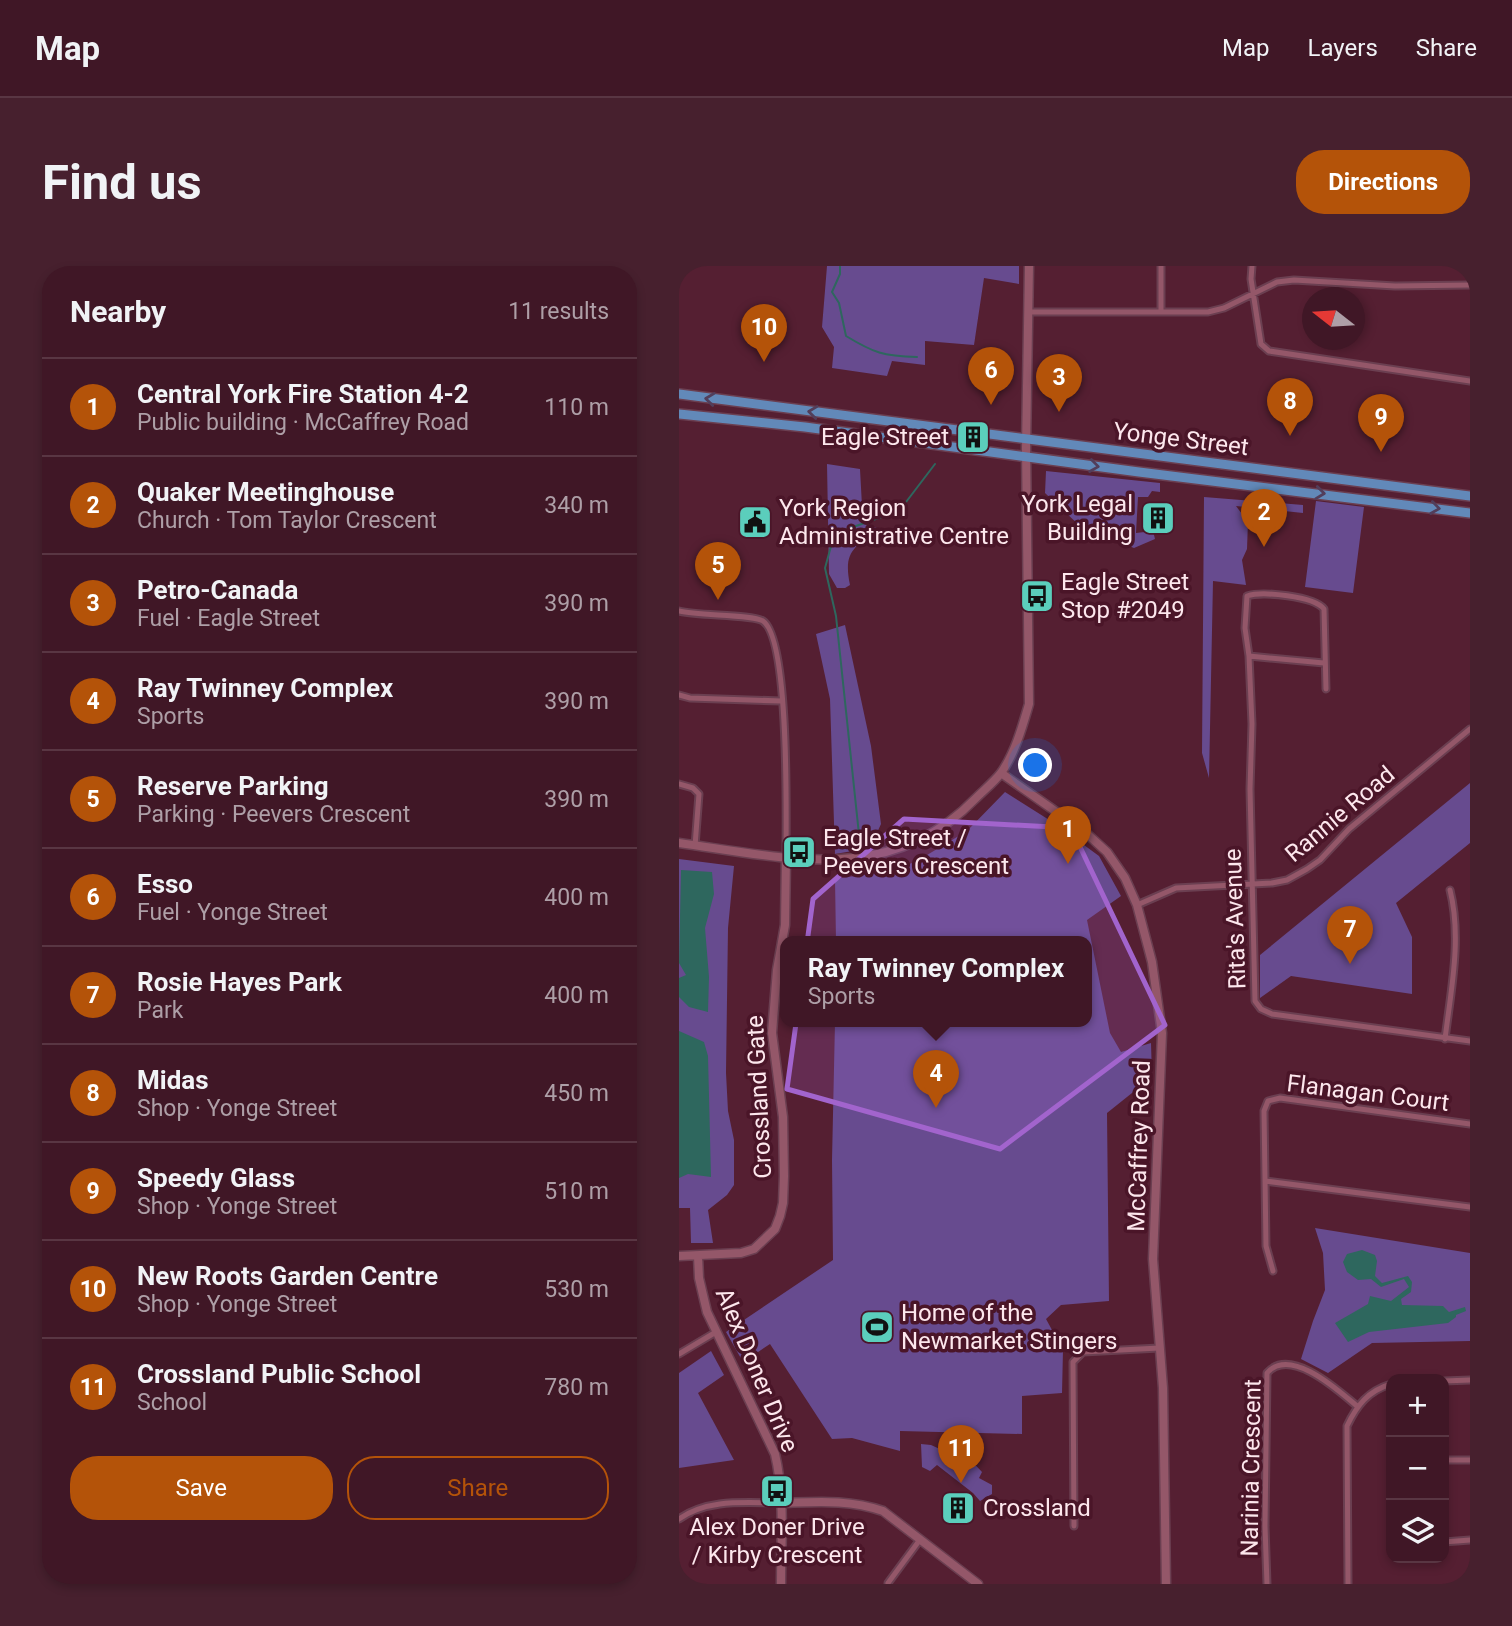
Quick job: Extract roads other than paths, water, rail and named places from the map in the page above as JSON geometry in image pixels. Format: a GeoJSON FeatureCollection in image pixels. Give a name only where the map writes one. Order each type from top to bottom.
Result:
{"type":"FeatureCollection","features":[{"type":"Feature","properties":{"kind":"main road","name":"Yonge Street"},"geometry":{"type":"LineString","coordinates":[[679,394],[1470,496]]}},
{"type":"Feature","properties":{"kind":"main road","name":"Yonge Street"},"geometry":{"type":"LineString","coordinates":[[679,414],[805,427],[1470,513]]}},
{"type":"Feature","properties":{"kind":"street"},"geometry":{"type":"LineString","coordinates":[[679,843],[786,857],[853,860],[900,850],[941,830],[961,814],[1001,773],[1021,734],[1029,704],[1026,456],[1028,266]]}},
{"type":"Feature","properties":{"kind":"street"},"geometry":{"type":"LineString","coordinates":[[1161,266],[1161,311]]}},
{"type":"Feature","properties":{"kind":"street"},"geometry":{"type":"LineString","coordinates":[[1252,266],[1253,294],[1261,344],[1269,351],[1470,381]]}},
{"type":"Feature","properties":{"kind":"street"},"geometry":{"type":"LineString","coordinates":[[1029,312],[1208,312],[1224,308],[1277,282],[1294,280],[1395,286],[1470,285]]}},
{"type":"Feature","properties":{"kind":"street","name":"Rita's Avenue"},"geometry":{"type":"LineString","coordinates":[[1324,663],[1324,609],[1319,603],[1256,594],[1247,596],[1245,607],[1252,724],[1251,886],[1255,1001],[1261,1009],[1272,1014],[1470,1041]]}},
{"type":"Feature","properties":{"kind":"street"},"geometry":{"type":"LineString","coordinates":[[679,611],[759,619],[766,623],[774,639],[787,747],[786,857]]}},
{"type":"Feature","properties":{"kind":"street"},"geometry":{"type":"LineString","coordinates":[[1249,656],[1324,663],[1326,689]]}},
{"type":"Feature","properties":{"kind":"street"},"geometry":{"type":"LineString","coordinates":[[679,695],[690,698],[781,701]]}},
{"type":"Feature","properties":{"kind":"street","name":"Rannie Road"},"geometry":{"type":"LineString","coordinates":[[1137,905],[1176,888],[1251,886],[1287,880],[1307,870],[1349,829],[1470,729]]}},
{"type":"Feature","properties":{"kind":"street","name":"McCaffrey Road"},"geometry":{"type":"LineString","coordinates":[[1001,773],[1085,832],[1107,852],[1125,878],[1137,905],[1152,962],[1162,1033],[1153,1259],[1163,1388],[1166,1584]]}},
{"type":"Feature","properties":{"kind":"street"},"geometry":{"type":"LineString","coordinates":[[679,784],[693,788],[699,794],[695,845]]}},
{"type":"Feature","properties":{"kind":"street","name":"Crossland Gate"},"geometry":{"type":"LineString","coordinates":[[783,936],[786,857]]}},
{"type":"Feature","properties":{"kind":"street"},"geometry":{"type":"LineString","coordinates":[[1445,1039],[1455,958],[1455,910],[1450,890]]}},
{"type":"Feature","properties":{"kind":"street","name":"Crossland Gate"},"geometry":{"type":"LineString","coordinates":[[679,1256],[741,1254],[754,1249],[775,1229],[783,1203],[783,1117],[772,1033],[780,953]]}},
{"type":"Feature","properties":{"kind":"street","name":"Flanagan Court"},"geometry":{"type":"LineString","coordinates":[[1273,1271],[1266,1246],[1263,1111],[1264,1105],[1272,1098],[1470,1124]]}},
{"type":"Feature","properties":{"kind":"street"},"geometry":{"type":"LineString","coordinates":[[1265,1181],[1470,1207]]}},
{"type":"Feature","properties":{"kind":"street","name":"Alex Doner Drive"},"geometry":{"type":"LineString","coordinates":[[698,1256],[704,1301],[716,1332],[775,1454],[780,1474],[781,1584]]}},
{"type":"Feature","properties":{"kind":"street"},"geometry":{"type":"LineString","coordinates":[[679,1354],[716,1332]]}},
{"type":"Feature","properties":{"kind":"street"},"geometry":{"type":"LineString","coordinates":[[1074,1526],[1073,1362],[1083,1352],[1159,1348]]}},
{"type":"Feature","properties":{"kind":"street","name":"Narinia Crescent"},"geometry":{"type":"LineString","coordinates":[[1267,1584],[1267,1373],[1281,1365],[1304,1368],[1326,1381],[1357,1406]]}},
{"type":"Feature","properties":{"kind":"street"},"geometry":{"type":"LineString","coordinates":[[1449,1381],[1470,1380]]}},
{"type":"Feature","properties":{"kind":"street"},"geometry":{"type":"LineString","coordinates":[[1348,1584],[1347,1426],[1357,1406],[1375,1390],[1386,1386]]}},
{"type":"Feature","properties":{"kind":"street"},"geometry":{"type":"LineString","coordinates":[[1449,1460],[1470,1460]]}},
{"type":"Feature","properties":{"kind":"street"},"geometry":{"type":"LineString","coordinates":[[679,1519],[701,1507],[716,1504],[865,1504],[883,1511],[978,1584]]}},
{"type":"Feature","properties":{"kind":"street"},"geometry":{"type":"LineString","coordinates":[[1449,1542],[1470,1540]]}},
{"type":"Feature","properties":{"kind":"street"},"geometry":{"type":"LineString","coordinates":[[888,1583],[919,1541]]}},
{"type":"Feature","properties":{"kind":"waterway"},"geometry":{"type":"LineString","coordinates":[[840,266],[840,274],[832,292],[839,303],[846,336],[879,352],[917,357]]}},
{"type":"Feature","properties":{"kind":"waterway"},"geometry":{"type":"LineString","coordinates":[[860,844],[836,616],[825,568],[833,539],[839,532],[890,514],[903,506],[935,464]]}},
{"type":"Feature","properties":{"kind":"place","name":"New Roots Garden Centre"},"geometry":{"type":"Point","coordinates":[764,362]}},
{"type":"Feature","properties":{"kind":"place","name":"Esso"},"geometry":{"type":"Point","coordinates":[991,405]}},
{"type":"Feature","properties":{"kind":"place","name":"Petro-Canada"},"geometry":{"type":"Point","coordinates":[1059,412]}},
{"type":"Feature","properties":{"kind":"place","name":"Midas"},"geometry":{"type":"Point","coordinates":[1290,436]}},
{"type":"Feature","properties":{"kind":"place","name":"Eagle Street"},"geometry":{"type":"Point","coordinates":[973,437]}},
{"type":"Feature","properties":{"kind":"place","name":"Speedy Glass"},"geometry":{"type":"Point","coordinates":[1381,452]}},
{"type":"Feature","properties":{"kind":"place","name":"York Legal Building"},"geometry":{"type":"Point","coordinates":[1158,518]}},
{"type":"Feature","properties":{"kind":"place","name":"York Region Administrative Centre"},"geometry":{"type":"Point","coordinates":[755,522]}},
{"type":"Feature","properties":{"kind":"place","name":"Quaker Meetinghouse"},"geometry":{"type":"Point","coordinates":[1264,547]}},
{"type":"Feature","properties":{"kind":"place","name":"Eagle Street Stop #2049"},"geometry":{"type":"Point","coordinates":[1037,596]}},
{"type":"Feature","properties":{"kind":"place","name":"Reserve Parking"},"geometry":{"type":"Point","coordinates":[718,600]}},
{"type":"Feature","properties":{"kind":"place","name":"Eagle Street / Peevers Crescent"},"geometry":{"type":"Point","coordinates":[799,852]}},
{"type":"Feature","properties":{"kind":"place","name":"Central York Fire Station 4-2"},"geometry":{"type":"Point","coordinates":[1068,864]}},
{"type":"Feature","properties":{"kind":"place","name":"Rosie Hayes Park"},"geometry":{"type":"Point","coordinates":[1350,964]}},
{"type":"Feature","properties":{"kind":"place","name":"Ray Twinney Complex"},"geometry":{"type":"Point","coordinates":[936,1108]}},
{"type":"Feature","properties":{"kind":"place","name":"Home of the Newmarket Stingers"},"geometry":{"type":"Point","coordinates":[877,1327]}},
{"type":"Feature","properties":{"kind":"place","name":"Crossland Public School"},"geometry":{"type":"Point","coordinates":[961,1483]}},
{"type":"Feature","properties":{"kind":"place","name":"Alex Doner Drive / Kirby Crescent"},"geometry":{"type":"Point","coordinates":[777,1491]}},
{"type":"Feature","properties":{"kind":"place","name":"Crossland"},"geometry":{"type":"Point","coordinates":[958,1508]}}]}
